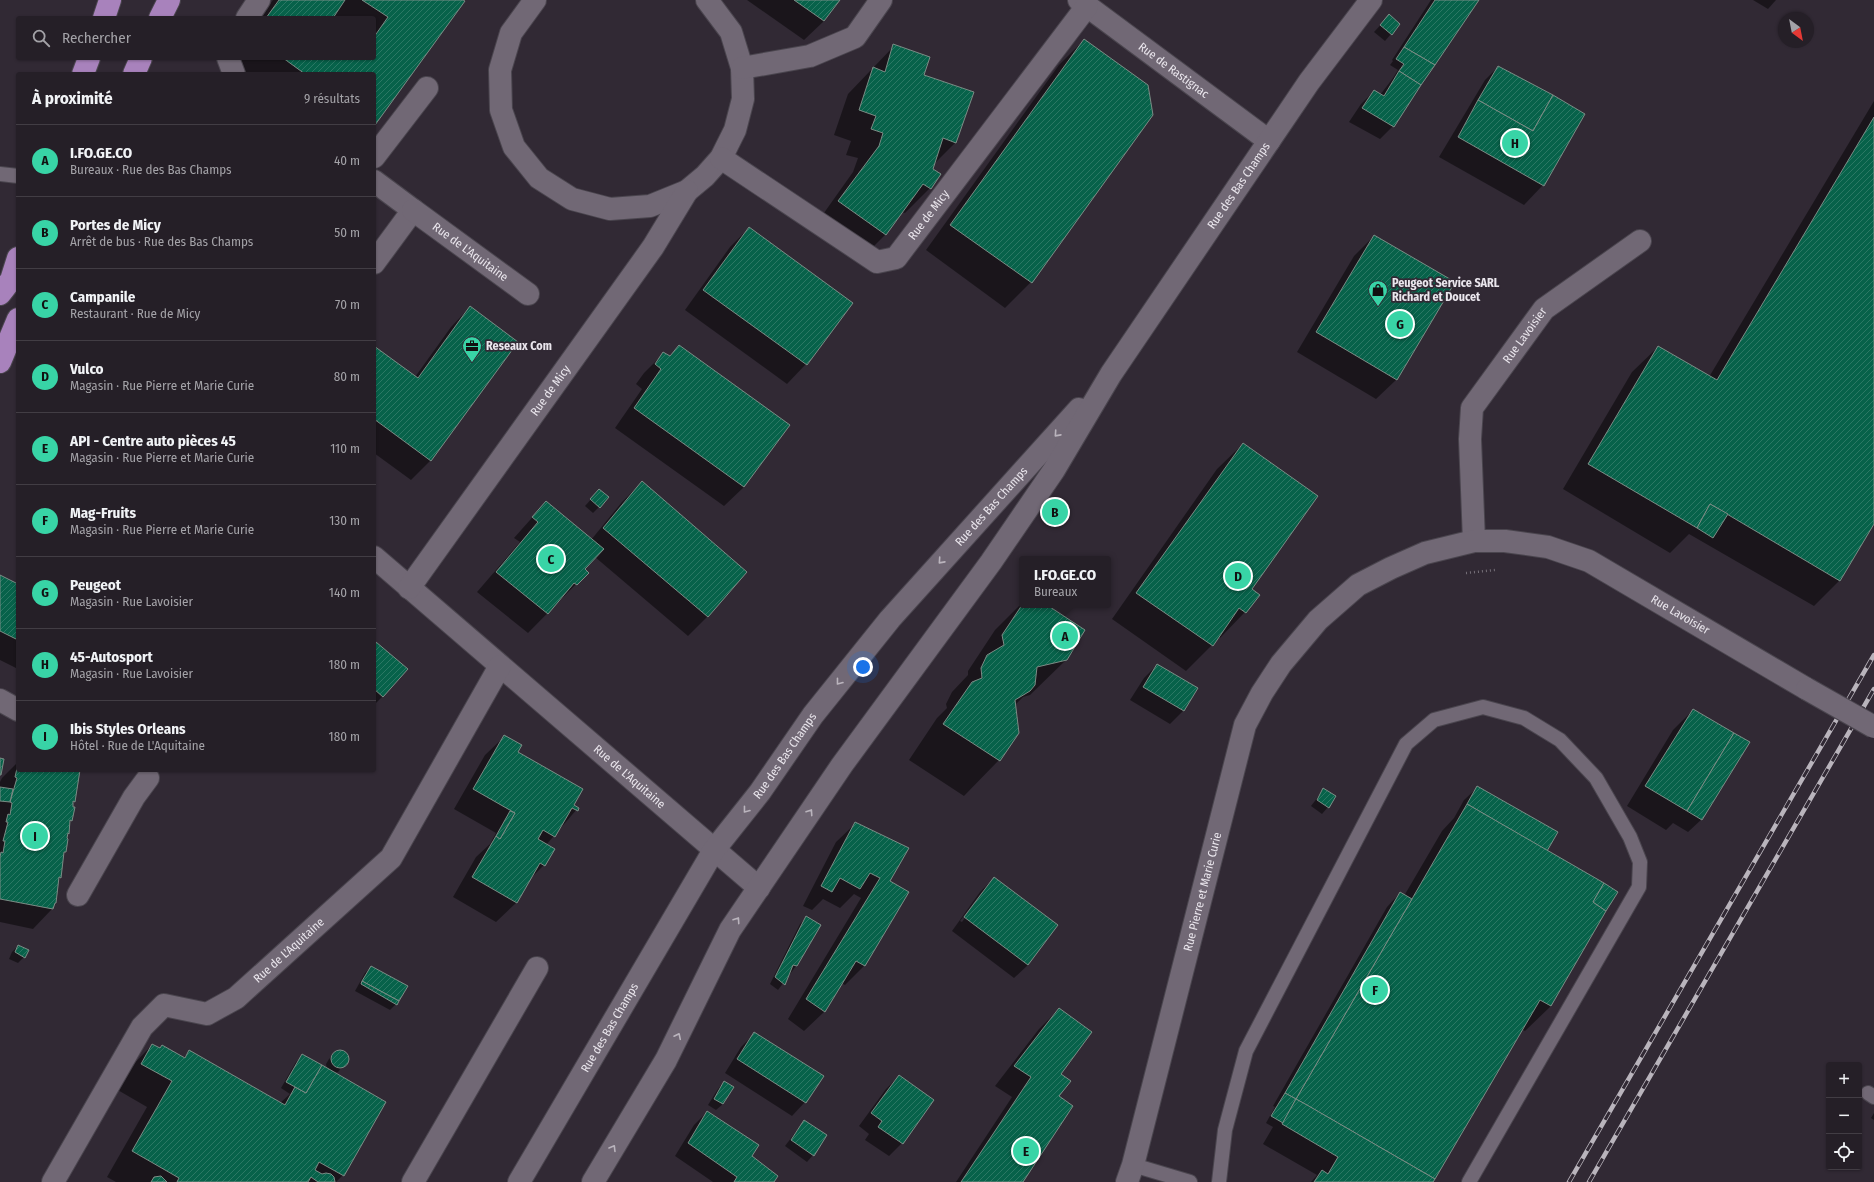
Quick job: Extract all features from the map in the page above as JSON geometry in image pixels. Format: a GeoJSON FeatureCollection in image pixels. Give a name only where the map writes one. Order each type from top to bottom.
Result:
{"type":"FeatureCollection","features":[{"type":"Feature","properties":{"kind":"highway"},"geometry":{"type":"LineString","coordinates":[[105,16],[110,0]]}},
{"type":"Feature","properties":{"kind":"highway"},"geometry":{"type":"LineString","coordinates":[[161,16],[169,0]]}},
{"type":"Feature","properties":{"kind":"highway"},"geometry":{"type":"LineString","coordinates":[[84,72],[88,60]]}},
{"type":"Feature","properties":{"kind":"highway"},"geometry":{"type":"LineString","coordinates":[[135,72],[140,60]]}},
{"type":"Feature","properties":{"kind":"highway"},"geometry":{"type":"LineString","coordinates":[[0,294],[11,280],[16,264]]}},
{"type":"Feature","properties":{"kind":"highway"},"geometry":{"type":"LineString","coordinates":[[0,325],[16,311]]}},
{"type":"Feature","properties":{"kind":"highway"},"geometry":{"type":"LineString","coordinates":[[0,362],[16,324]]}},
{"type":"Feature","properties":{"kind":"street"},"geometry":{"type":"LineString","coordinates":[[248,16],[259,0]]}},
{"type":"Feature","properties":{"kind":"street","name":"Rue de Micy"},"geometry":{"type":"LineString","coordinates":[[536,0],[511,32],[500,70],[501,110],[514,147],[539,178],[572,200],[610,209],[650,206],[686,190],[705,176],[721,158],[736,130],[743,100],[742,68],[730,32],[707,0]]}},
{"type":"Feature","properties":{"kind":"street"},"geometry":{"type":"LineString","coordinates":[[742,68],[810,56],[855,37],[881,0]]}},
{"type":"Feature","properties":{"kind":"street","name":"Rue des Bas Champs"},"geometry":{"type":"LineString","coordinates":[[593,1182],[666,1060],[730,930],[842,765],[986,568],[1050,476],[1111,374],[1309,82],[1371,0]]}},
{"type":"Feature","properties":{"kind":"street","name":"Rue de Micy"},"geometry":{"type":"LineString","coordinates":[[721,158],[877,262],[896,258],[1083,3]]}},
{"type":"Feature","properties":{"kind":"street","name":"Rue de Rastignac"},"geometry":{"type":"LineString","coordinates":[[1083,3],[1269,141]]}},
{"type":"Feature","properties":{"kind":"street"},"geometry":{"type":"LineString","coordinates":[[229,60],[233,72]]}},
{"type":"Feature","properties":{"kind":"street"},"geometry":{"type":"LineString","coordinates":[[376,154],[427,88]]}},
{"type":"Feature","properties":{"kind":"street","name":"Rue de L'Aquitaine"},"geometry":{"type":"LineString","coordinates":[[376,182],[528,294]]}},
{"type":"Feature","properties":{"kind":"street","name":"Rue de Micy"},"geometry":{"type":"LineString","coordinates":[[410,588],[653,247],[686,190]]}},
{"type":"Feature","properties":{"kind":"street"},"geometry":{"type":"LineString","coordinates":[[376,260],[413,210]]}},
{"type":"Feature","properties":{"kind":"street","name":"Rue Lavoisier"},"geometry":{"type":"LineString","coordinates":[[1474,541],[1470,439],[1472,408],[1544,309],[1640,241]]}},
{"type":"Feature","properties":{"kind":"street","name":"Rue des Bas Champs"},"geometry":{"type":"LineString","coordinates":[[519,1182],[714,850],[760,792],[813,715],[890,619],[1111,374]]}},
{"type":"Feature","properties":{"kind":"street","name":"Rue Lavoisier"},"geometry":{"type":"LineString","coordinates":[[1318,620],[1358,585],[1425,552],[1474,541],[1505,541],[1548,547],[1589,561],[1874,727]]}},
{"type":"Feature","properties":{"kind":"street","name":"Rue de L'Aquitaine"},"geometry":{"type":"LineString","coordinates":[[376,559],[759,888]]}},
{"type":"Feature","properties":{"kind":"street","name":"Rue Pierre et Marie Curie"},"geometry":{"type":"LineString","coordinates":[[1130,1174],[1245,725],[1262,693],[1282,664],[1318,620]]}},
{"type":"Feature","properties":{"kind":"street","name":"Rue de L'Aquitaine"},"geometry":{"type":"LineString","coordinates":[[53,1182],[142,1027],[164,1005],[207,1014],[236,998],[391,858],[500,666]]}},
{"type":"Feature","properties":{"kind":"street"},"geometry":{"type":"LineString","coordinates":[[0,700],[16,709]]}},
{"type":"Feature","properties":{"kind":"street"},"geometry":{"type":"LineString","coordinates":[[78,895],[134,797],[145,773]]}},
{"type":"Feature","properties":{"kind":"street"},"geometry":{"type":"LineString","coordinates":[[413,1182],[537,968]]}},
{"type":"Feature","properties":{"kind":"lane"},"geometry":{"type":"LineString","coordinates":[[0,174],[16,176]]}},
{"type":"Feature","properties":{"kind":"lane"},"geometry":{"type":"LineString","coordinates":[[1219,1182],[1225,1130],[1246,1051],[1406,744],[1434,720],[1483,707],[1524,718],[1560,740],[1596,778],[1630,837],[1640,862],[1639,886],[1469,1182]]}},
{"type":"Feature","properties":{"kind":"lane"},"geometry":{"type":"LineString","coordinates":[[1130,1174],[1190,1182]]}},
{"type":"Feature","properties":{"kind":"path"},"geometry":{"type":"LineString","coordinates":[[1464,573],[1518,568],[1519,543]]}},
{"type":"Feature","properties":{"kind":"building"},"geometry":{"type":"Polygon","coordinates":[[[279,0],[345,0],[334,16],[267,16],[279,0]]]}},
{"type":"Feature","properties":{"kind":"building"},"geometry":{"type":"Polygon","coordinates":[[[362,0],[465,1],[376,124],[376,72],[302,72],[286,60],[376,60],[376,34],[388,17],[362,0]]]}},
{"type":"Feature","properties":{"kind":"building"},"geometry":{"type":"Polygon","coordinates":[[[794,0],[840,0],[824,21],[794,0]]]}},
{"type":"Feature","properties":{"kind":"building"},"geometry":{"type":"Polygon","coordinates":[[[1435,0],[1479,0],[1435,65],[1404,47],[1435,0]]]}},
{"type":"Feature","properties":{"kind":"building"},"geometry":{"type":"Polygon","coordinates":[[[1389,14],[1400,24],[1392,35],[1380,25],[1389,14]]]}},
{"type":"Feature","properties":{"kind":"building"},"geometry":{"type":"Polygon","coordinates":[[[1084,39],[1148,85],[1153,115],[1032,283],[950,225],[1084,39]]]}},
{"type":"Feature","properties":{"kind":"building"},"geometry":{"type":"Polygon","coordinates":[[[893,44],[930,57],[924,75],[974,92],[956,143],[943,138],[933,169],[941,174],[931,189],[923,184],[886,235],[838,201],[879,146],[883,133],[871,129],[876,116],[859,110],[873,67],[885,72],[893,44]]]}},
{"type":"Feature","properties":{"kind":"building"},"geometry":{"type":"Polygon","coordinates":[[[1404,47],[1435,65],[1421,85],[1399,71],[1404,64],[1396,59],[1404,47]]]}},
{"type":"Feature","properties":{"kind":"building"},"geometry":{"type":"Polygon","coordinates":[[[1498,66],[1553,95],[1533,131],[1478,100],[1498,66]]]}},
{"type":"Feature","properties":{"kind":"building"},"geometry":{"type":"Polygon","coordinates":[[[1399,71],[1421,85],[1394,127],[1362,108],[1374,90],[1384,96],[1399,71]]]}},
{"type":"Feature","properties":{"kind":"building"},"geometry":{"type":"Polygon","coordinates":[[[1553,95],[1585,114],[1544,186],[1458,137],[1478,100],[1533,131],[1553,95]]]}},
{"type":"Feature","properties":{"kind":"building"},"geometry":{"type":"Polygon","coordinates":[[[1874,117],[1874,524],[1840,581],[1710,504],[1697,528],[1588,464],[1658,346],[1717,380],[1874,117]]]}},
{"type":"Feature","properties":{"kind":"building"},"geometry":{"type":"Polygon","coordinates":[[[749,227],[853,303],[807,365],[703,290],[749,227]]]}},
{"type":"Feature","properties":{"kind":"building"},"geometry":{"type":"Polygon","coordinates":[[[1374,235],[1455,282],[1397,380],[1316,332],[1374,235]]]}},
{"type":"Feature","properties":{"kind":"building"},"geometry":{"type":"Polygon","coordinates":[[[470,306],[518,342],[431,461],[376,420],[376,347],[418,378],[470,306]]]}},
{"type":"Feature","properties":{"kind":"building"},"geometry":{"type":"Polygon","coordinates":[[[679,345],[790,425],[744,487],[634,408],[661,369],[655,364],[663,352],[670,356],[679,345]]]}},
{"type":"Feature","properties":{"kind":"building"},"geometry":{"type":"Polygon","coordinates":[[[1243,443],[1318,496],[1252,589],[1260,595],[1246,613],[1239,608],[1213,646],[1136,593],[1243,443]]]}},
{"type":"Feature","properties":{"kind":"building"},"geometry":{"type":"Polygon","coordinates":[[[642,481],[747,572],[708,617],[603,528],[642,481]]]}},
{"type":"Feature","properties":{"kind":"building"},"geometry":{"type":"Polygon","coordinates":[[[599,489],[609,497],[600,508],[590,499],[599,489]]]}},
{"type":"Feature","properties":{"kind":"building"},"geometry":{"type":"Polygon","coordinates":[[[546,501],[604,549],[585,569],[589,573],[577,585],[574,583],[548,614],[496,572],[538,522],[532,517],[546,501]]]}},
{"type":"Feature","properties":{"kind":"building"},"geometry":{"type":"Polygon","coordinates":[[[1710,504],[1728,514],[1713,538],[1697,528],[1710,504]]]}},
{"type":"Feature","properties":{"kind":"building"},"geometry":{"type":"Polygon","coordinates":[[[0,575],[16,583],[16,639],[0,631],[0,575]]]}},
{"type":"Feature","properties":{"kind":"building"},"geometry":{"type":"Polygon","coordinates":[[[1020,608],[1052,608],[1085,630],[1067,660],[1037,667],[1035,685],[1030,691],[1015,700],[1019,733],[1000,761],[943,724],[972,682],[982,678],[981,668],[987,655],[1004,645],[1002,635],[1020,608]]]}},
{"type":"Feature","properties":{"kind":"building"},"geometry":{"type":"Polygon","coordinates":[[[376,642],[408,669],[383,697],[376,691],[376,642]]]}},
{"type":"Feature","properties":{"kind":"building"},"geometry":{"type":"Polygon","coordinates":[[[1157,664],[1198,688],[1184,711],[1143,687],[1157,664]]]}},
{"type":"Feature","properties":{"kind":"building"},"geometry":{"type":"Polygon","coordinates":[[[1693,709],[1734,733],[1687,811],[1645,786],[1693,709]]]}},
{"type":"Feature","properties":{"kind":"building"},"geometry":{"type":"Polygon","coordinates":[[[1734,733],[1750,742],[1702,820],[1687,811],[1734,733]]]}},
{"type":"Feature","properties":{"kind":"building"},"geometry":{"type":"Polygon","coordinates":[[[504,735],[522,745],[518,752],[583,789],[574,805],[579,808],[578,811],[572,808],[555,837],[543,830],[538,839],[555,849],[545,866],[540,863],[517,903],[472,877],[496,836],[500,839],[515,813],[473,789],[504,735]]]}},
{"type":"Feature","properties":{"kind":"building"},"geometry":{"type":"Polygon","coordinates":[[[0,758],[4,759],[1,775],[0,775],[0,758]]]}},
{"type":"Feature","properties":{"kind":"building"},"geometry":{"type":"Polygon","coordinates":[[[16,772],[80,772],[75,802],[73,801],[73,807],[75,807],[72,821],[70,820],[66,852],[64,852],[61,878],[59,877],[56,903],[53,909],[0,899],[0,857],[1,852],[3,853],[5,841],[3,841],[8,822],[6,822],[8,814],[10,815],[12,803],[10,802],[17,778],[15,777],[16,772]]]}},
{"type":"Feature","properties":{"kind":"building"},"geometry":{"type":"Polygon","coordinates":[[[1477,786],[1558,832],[1547,851],[1467,804],[1477,786]]]}},
{"type":"Feature","properties":{"kind":"building"},"geometry":{"type":"Polygon","coordinates":[[[0,787],[13,789],[10,802],[0,801],[0,787]]]}},
{"type":"Feature","properties":{"kind":"building"},"geometry":{"type":"Polygon","coordinates":[[[1323,788],[1336,796],[1329,808],[1317,800],[1323,788]]]}},
{"type":"Feature","properties":{"kind":"building"},"geometry":{"type":"Polygon","coordinates":[[[1467,804],[1604,883],[1593,902],[1606,911],[1551,1006],[1540,1000],[1435,1179],[1296,1099],[1467,804]]]}},
{"type":"Feature","properties":{"kind":"building"},"geometry":{"type":"Polygon","coordinates":[[[510,811],[515,813],[500,839],[496,836],[510,811]]]}},
{"type":"Feature","properties":{"kind":"building"},"geometry":{"type":"Polygon","coordinates":[[[855,822],[909,848],[890,881],[909,892],[865,966],[856,961],[825,1012],[806,999],[880,878],[870,873],[860,889],[840,878],[832,892],[821,886],[855,822]]]}},
{"type":"Feature","properties":{"kind":"building"},"geometry":{"type":"Polygon","coordinates":[[[994,877],[1058,925],[1028,965],[964,917],[994,877]]]}},
{"type":"Feature","properties":{"kind":"building"},"geometry":{"type":"Polygon","coordinates":[[[1604,883],[1618,892],[1606,911],[1593,902],[1604,883]]]}},
{"type":"Feature","properties":{"kind":"building"},"geometry":{"type":"Polygon","coordinates":[[[1400,892],[1412,899],[1296,1099],[1285,1093],[1400,892]]]}},
{"type":"Feature","properties":{"kind":"building"},"geometry":{"type":"Polygon","coordinates":[[[806,916],[821,925],[797,966],[793,965],[785,985],[775,977],[806,916]]]}},
{"type":"Feature","properties":{"kind":"building"},"geometry":{"type":"Polygon","coordinates":[[[18,945],[29,950],[25,958],[15,952],[18,945]]]}},
{"type":"Feature","properties":{"kind":"building"},"geometry":{"type":"Polygon","coordinates":[[[371,966],[408,986],[399,1001],[362,981],[371,966]]]}},
{"type":"Feature","properties":{"kind":"building"},"geometry":{"type":"Polygon","coordinates":[[[362,981],[399,1001],[397,1005],[361,984],[362,981]]]}},
{"type":"Feature","properties":{"kind":"building"},"geometry":{"type":"Polygon","coordinates":[[[1059,1008],[1092,1032],[1061,1074],[1071,1081],[1059,1096],[1073,1106],[1023,1182],[961,1182],[1031,1077],[1014,1066],[1059,1008]]]}},
{"type":"Feature","properties":{"kind":"building"},"geometry":{"type":"Polygon","coordinates":[[[754,1032],[824,1076],[806,1103],[737,1059],[754,1032]]]}},
{"type":"Feature","properties":{"kind":"building"},"geometry":{"type":"Polygon","coordinates":[[[152,1044],[160,1048],[162,1045],[185,1058],[189,1050],[285,1105],[295,1087],[306,1093],[322,1065],[386,1102],[344,1176],[319,1162],[315,1170],[322,1174],[331,1174],[334,1177],[335,1182],[318,1182],[311,1177],[308,1182],[177,1182],[179,1178],[132,1151],[172,1081],[141,1064],[152,1044]]]}},
{"type":"Feature","properties":{"kind":"building"},"geometry":{"type":"Polygon","coordinates":[[[340,1050],[346,1053],[349,1059],[346,1065],[340,1068],[334,1065],[331,1059],[334,1053],[340,1050]]]}},
{"type":"Feature","properties":{"kind":"building"},"geometry":{"type":"Polygon","coordinates":[[[302,1054],[322,1065],[306,1093],[286,1082],[302,1054]]]}},
{"type":"Feature","properties":{"kind":"building"},"geometry":{"type":"Polygon","coordinates":[[[899,1075],[934,1100],[903,1144],[878,1127],[882,1121],[871,1113],[899,1075]]]}},
{"type":"Feature","properties":{"kind":"building"},"geometry":{"type":"Polygon","coordinates":[[[724,1081],[734,1087],[723,1104],[714,1099],[724,1081]]]}},
{"type":"Feature","properties":{"kind":"building"},"geometry":{"type":"Polygon","coordinates":[[[1285,1093],[1296,1099],[1283,1123],[1271,1116],[1285,1093]]]}},
{"type":"Feature","properties":{"kind":"building"},"geometry":{"type":"Polygon","coordinates":[[[1296,1099],[1435,1179],[1433,1182],[1314,1182],[1322,1170],[1328,1174],[1338,1157],[1282,1124],[1296,1099]]]}},
{"type":"Feature","properties":{"kind":"building"},"geometry":{"type":"Polygon","coordinates":[[[707,1111],[759,1145],[752,1156],[778,1176],[774,1182],[734,1182],[737,1177],[688,1143],[707,1111]]]}},
{"type":"Feature","properties":{"kind":"building"},"geometry":{"type":"Polygon","coordinates":[[[804,1120],[827,1135],[814,1156],[791,1140],[804,1120]]]}},
{"type":"Feature","properties":{"kind":"building"},"geometry":{"type":"Polygon","coordinates":[[[161,1176],[167,1182],[151,1182],[154,1177],[161,1176]]]}},
{"type":"Feature","properties":{"kind":"railway"},"geometry":{"type":"LineString","coordinates":[[1569,1182],[1874,655]]}},
{"type":"Feature","properties":{"kind":"railway"},"geometry":{"type":"LineString","coordinates":[[1589,1182],[1874,689]]}},
{"type":"Feature","properties":{"kind":"place","name":"45-Autosport"},"geometry":{"type":"Point","coordinates":[1515,143]}},
{"type":"Feature","properties":{"kind":"place","name":"Peugeot Service SARL Richard et Doucet"},"geometry":{"type":"Point","coordinates":[1378,307]}},
{"type":"Feature","properties":{"kind":"place","name":"Peugeot"},"geometry":{"type":"Point","coordinates":[1400,324]}},
{"type":"Feature","properties":{"kind":"place","name":"Reseaux Com"},"geometry":{"type":"Point","coordinates":[472,363]}},
{"type":"Feature","properties":{"kind":"place","name":"Portes de Micy"},"geometry":{"type":"Point","coordinates":[1055,512]}},
{"type":"Feature","properties":{"kind":"place","name":"Campanile"},"geometry":{"type":"Point","coordinates":[551,559]}},
{"type":"Feature","properties":{"kind":"place","name":"Vulco"},"geometry":{"type":"Point","coordinates":[1238,576]}},
{"type":"Feature","properties":{"kind":"place","name":"I.FO.GE.CO"},"geometry":{"type":"Point","coordinates":[1065,636]}},
{"type":"Feature","properties":{"kind":"place","name":"Ibis Styles Orleans"},"geometry":{"type":"Point","coordinates":[35,836]}},
{"type":"Feature","properties":{"kind":"place","name":"Mag-Fruits"},"geometry":{"type":"Point","coordinates":[1375,990]}},
{"type":"Feature","properties":{"kind":"place","name":"API - Centre auto pièces 45"},"geometry":{"type":"Point","coordinates":[1026,1151]}}]}
